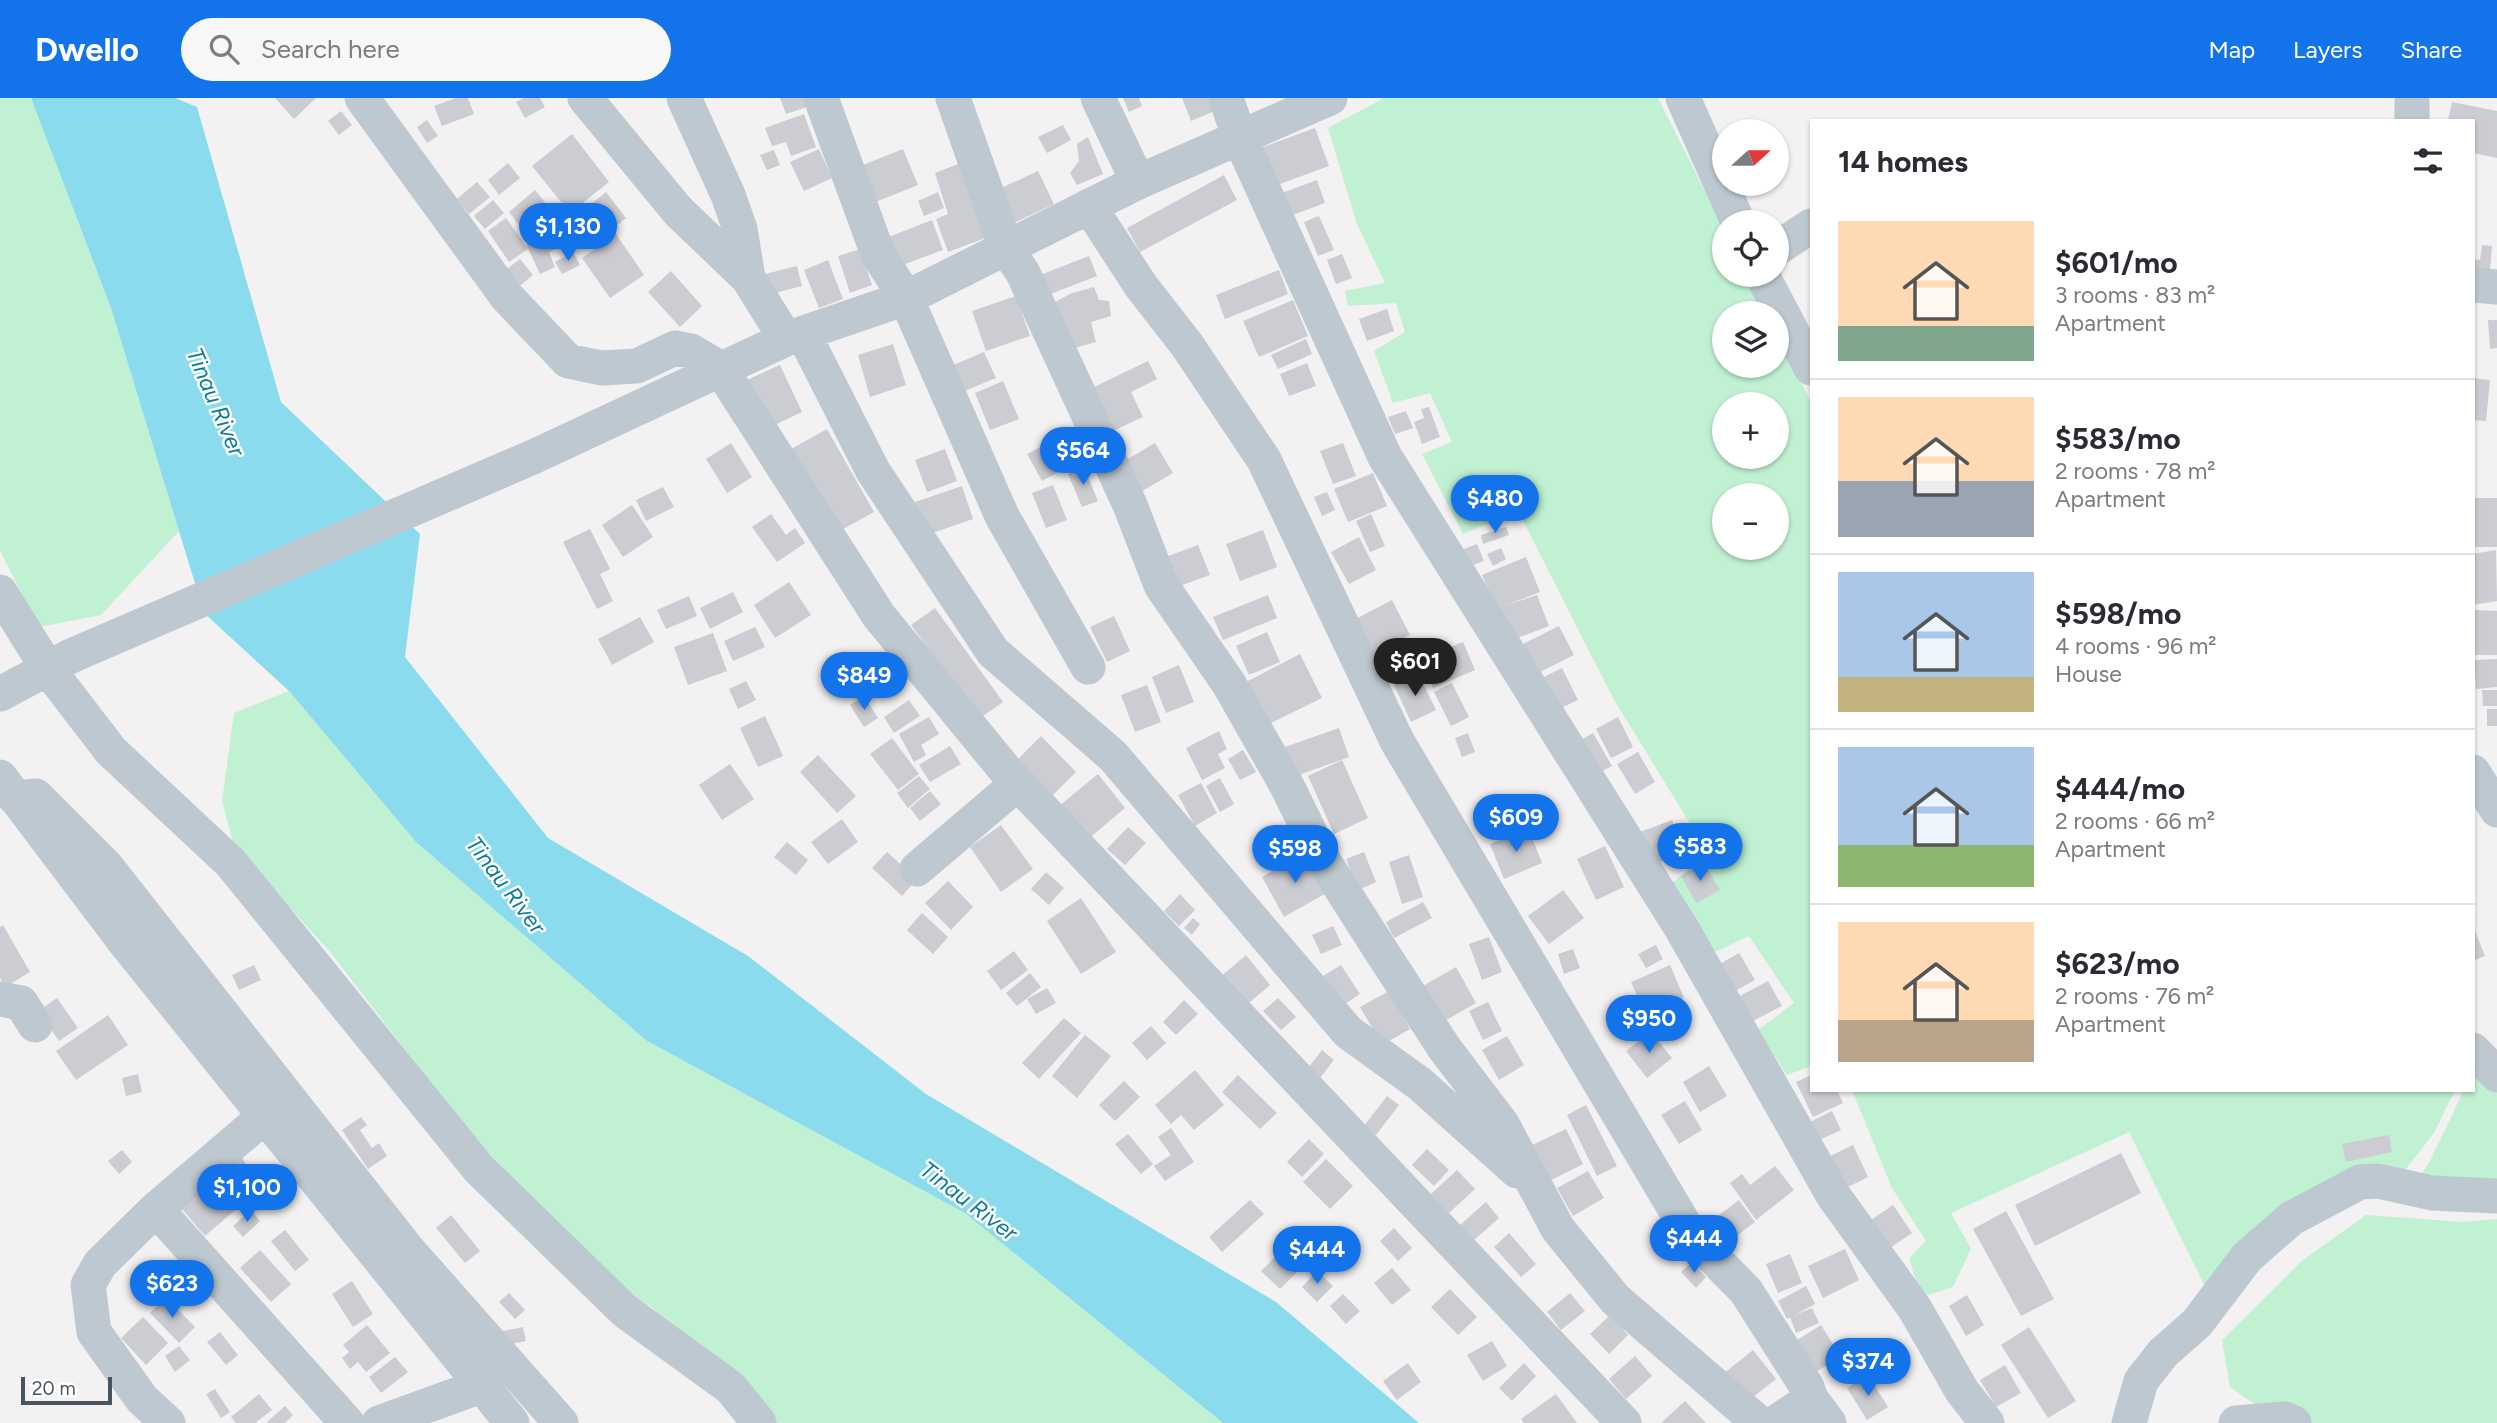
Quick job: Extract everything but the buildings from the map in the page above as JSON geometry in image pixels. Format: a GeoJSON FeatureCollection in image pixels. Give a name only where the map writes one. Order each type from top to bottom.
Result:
{"type":"FeatureCollection","features":[{"type":"Feature","properties":{"kind":"street"},"geometry":{"type":"LineString","coordinates":[[362,98],[507,296],[568,361],[601,368],[637,366],[675,348],[691,351],[720,368],[879,616],[1017,783],[1624,1423]]}},
{"type":"Feature","properties":{"kind":"street"},"geometry":{"type":"LineString","coordinates":[[585,98],[678,211],[748,278],[795,337],[873,471],[993,652],[1113,756],[1348,1032],[1420,1084],[1538,1190]]}},
{"type":"Feature","properties":{"kind":"street"},"geometry":{"type":"LineString","coordinates":[[684,98],[728,195],[740,229],[748,278]]}},
{"type":"Feature","properties":{"kind":"street"},"geometry":{"type":"LineString","coordinates":[[821,98],[878,254],[906,298],[1002,516],[1088,667]]}},
{"type":"Feature","properties":{"kind":"street"},"geometry":{"type":"LineString","coordinates":[[953,98],[1006,248],[1023,273],[1125,494],[1161,585],[1229,684],[1286,784],[1325,863],[1445,1049],[1502,1124],[1558,1229],[1615,1299],[1759,1423]]}},
{"type":"Feature","properties":{"kind":"street"},"geometry":{"type":"LineString","coordinates":[[1098,98],[1138,182]]}},
{"type":"Feature","properties":{"kind":"street"},"geometry":{"type":"LineString","coordinates":[[1226,98],[1238,136],[1385,457],[1682,929],[1833,1195],[1915,1309],[1962,1391],[1987,1423]]}},
{"type":"Feature","properties":{"kind":"street"},"geometry":{"type":"LineString","coordinates":[[0,694],[60,663],[533,457],[720,368],[795,337],[906,298],[1138,182],[1330,98]]}},
{"type":"Feature","properties":{"kind":"street"},"geometry":{"type":"LineString","coordinates":[[1683,98],[1733,210]]}},
{"type":"Feature","properties":{"kind":"street"},"geometry":{"type":"LineString","coordinates":[[2412,98],[2412,119]]}},
{"type":"Feature","properties":{"kind":"street"},"geometry":{"type":"LineString","coordinates":[[1089,206],[1141,286],[1187,345],[1264,460],[1397,741],[1690,1234],[1746,1292],[1820,1411],[1775,1423]]}},
{"type":"Feature","properties":{"kind":"street"},"geometry":{"type":"LineString","coordinates":[[1789,240],[1810,227]]}},
{"type":"Feature","properties":{"kind":"street"},"geometry":{"type":"LineString","coordinates":[[2475,285],[2497,287]]}},
{"type":"Feature","properties":{"kind":"street"},"geometry":{"type":"LineString","coordinates":[[1768,287],[1810,366]]}},
{"type":"Feature","properties":{"kind":"street"},"geometry":{"type":"LineString","coordinates":[[0,592],[60,663],[111,751],[231,863],[480,1168],[625,1311],[731,1388],[759,1423]]}},
{"type":"Feature","properties":{"kind":"street"},"geometry":{"type":"LineString","coordinates":[[2475,775],[2497,810]]}},
{"type":"Feature","properties":{"kind":"street"},"geometry":{"type":"LineString","coordinates":[[917,869],[1017,783]]}},
{"type":"Feature","properties":{"kind":"street"},"geometry":{"type":"LineString","coordinates":[[8,788],[124,941],[512,1423]]}},
{"type":"Feature","properties":{"kind":"street"},"geometry":{"type":"LineString","coordinates":[[8,788],[36,796],[106,866],[408,1250],[561,1423]]}},
{"type":"Feature","properties":{"kind":"street"},"geometry":{"type":"LineString","coordinates":[[0,999],[21,1003],[35,1025]]}},
{"type":"Feature","properties":{"kind":"street"},"geometry":{"type":"LineString","coordinates":[[2475,1052],[2497,1075]]}},
{"type":"Feature","properties":{"kind":"street"},"geometry":{"type":"LineString","coordinates":[[168,1423],[142,1399],[94,1332],[88,1285],[100,1264],[156,1209],[265,1116]]}},
{"type":"Feature","properties":{"kind":"street"},"geometry":{"type":"LineString","coordinates":[[2129,1423],[2141,1381],[2162,1353],[2197,1323],[2247,1257],[2292,1218],[2360,1182],[2378,1181],[2432,1193],[2497,1196]]}},
{"type":"Feature","properties":{"kind":"street"},"geometry":{"type":"LineString","coordinates":[[156,1209],[347,1423]]}},
{"type":"Feature","properties":{"kind":"street"},"geometry":{"type":"LineString","coordinates":[[379,1423],[481,1387]]}},
{"type":"Feature","properties":{"kind":"street"},"geometry":{"type":"LineString","coordinates":[[2236,1423],[2285,1419],[2294,1423]]}},
{"type":"Feature","properties":{"kind":"green space"},"geometry":{"type":"Polygon","coordinates":[[[0,98],[31,98],[111,308],[179,531],[101,615],[39,627],[0,551],[0,98]]]}},
{"type":"Feature","properties":{"kind":"green space"},"geometry":{"type":"Polygon","coordinates":[[[1384,98],[1658,98],[1714,210],[1712,210],[1712,287],[1753,287],[1760,301],[1712,301],[1712,378],[1789,378],[1789,359],[1810,400],[1810,1066],[1787,1075],[1758,1030],[1794,1003],[1749,936],[1715,952],[1667,887],[1708,853],[1613,698],[1518,511],[1463,534],[1422,454],[1452,442],[1430,393],[1393,403],[1374,351],[1405,332],[1396,303],[1348,306],[1345,291],[1385,283],[1357,224],[1328,128],[1384,98]]]}},
{"type":"Feature","properties":{"kind":"green space"},"geometry":{"type":"Polygon","coordinates":[[[289,691],[416,842],[647,1041],[965,1213],[1223,1423],[776,1423],[649,1305],[634,1313],[486,1167],[427,1078],[331,953],[234,846],[222,801],[234,713],[289,691]]]}},
{"type":"Feature","properties":{"kind":"green space"},"geometry":{"type":"Polygon","coordinates":[[[2475,1074],[2497,1089],[2497,1212],[2407,1197],[2430,1161],[2463,1092],[2475,1092],[2475,1074]]]}},
{"type":"Feature","properties":{"kind":"green space"},"geometry":{"type":"Polygon","coordinates":[[[1853,1092],[2454,1092],[2434,1133],[2395,1183],[2312,1220],[2217,1311],[2129,1132],[1951,1213],[1971,1249],[1953,1287],[1921,1297],[1909,1258],[1926,1241],[1892,1188],[1853,1092]]]}},
{"type":"Feature","properties":{"kind":"green space"},"geometry":{"type":"Polygon","coordinates":[[[2366,1215],[2464,1222],[2497,1219],[2497,1423],[2282,1423],[2230,1387],[2222,1340],[2303,1260],[2366,1215]]]}},
{"type":"Feature","properties":{"kind":"water","name":"Tinau River"},"geometry":{"type":"Polygon","coordinates":[[[31,98],[175,98],[197,107],[281,402],[420,534],[405,657],[548,838],[748,956],[926,1094],[1276,1302],[1419,1423],[1223,1423],[965,1213],[647,1041],[416,842],[289,691],[204,613],[111,308],[31,98]]]}}]}
